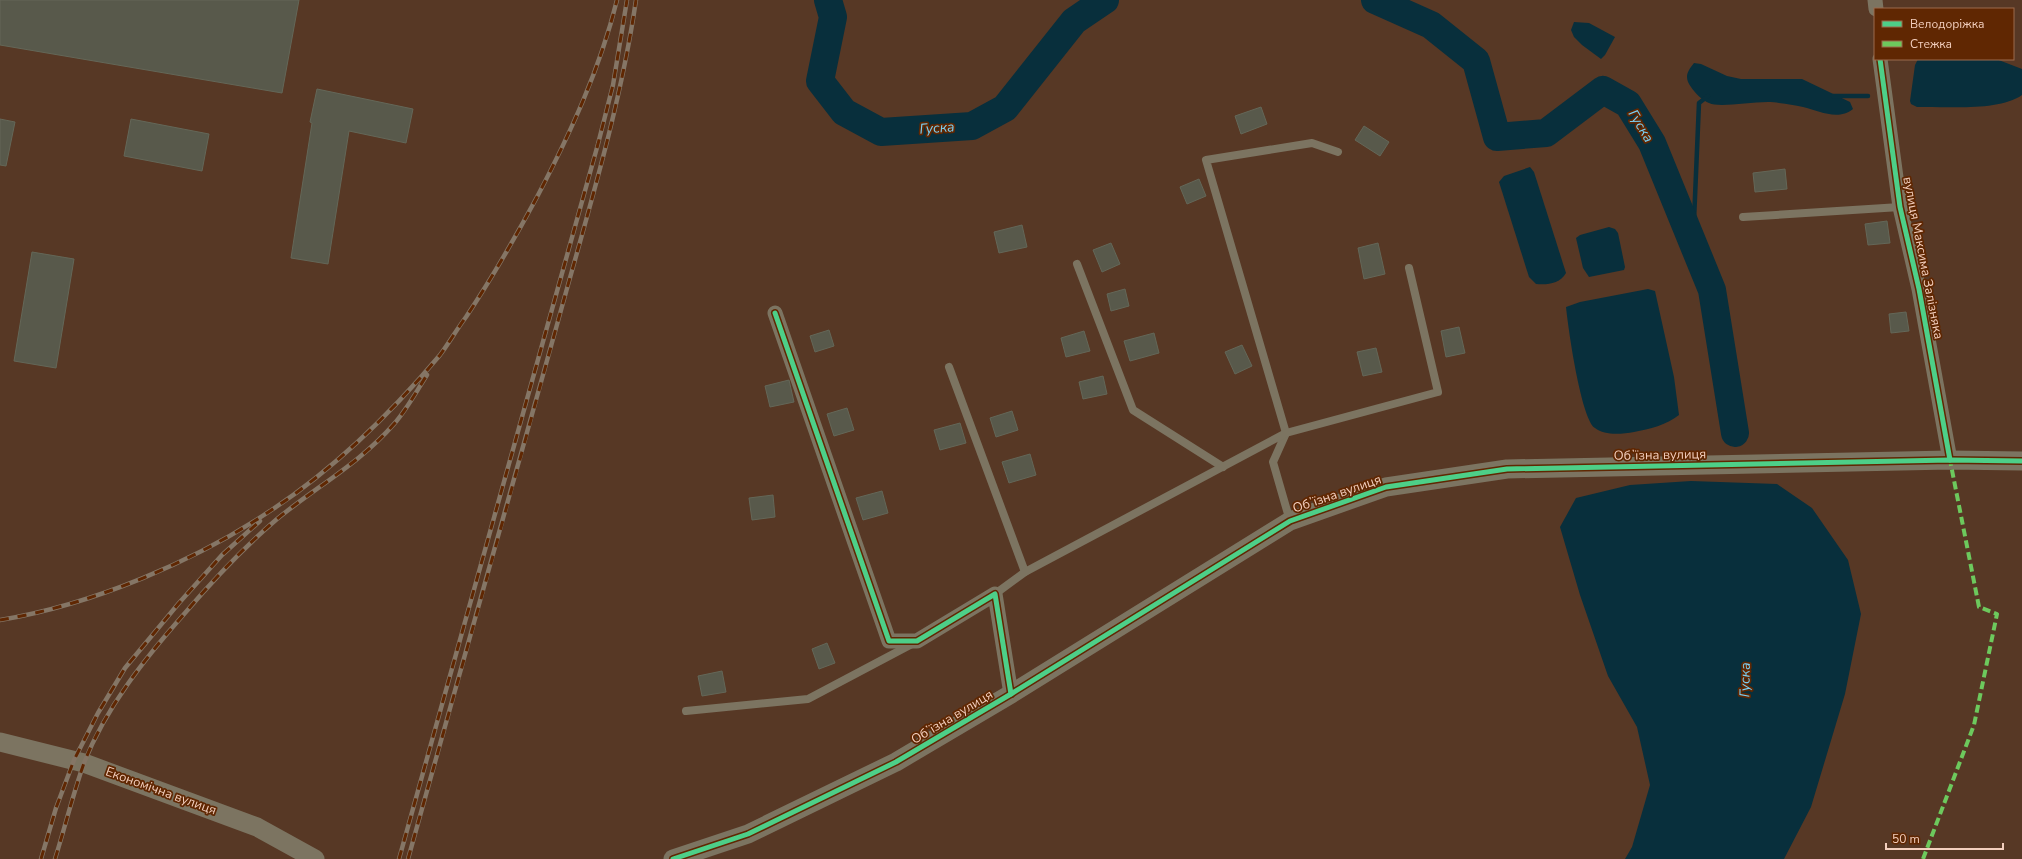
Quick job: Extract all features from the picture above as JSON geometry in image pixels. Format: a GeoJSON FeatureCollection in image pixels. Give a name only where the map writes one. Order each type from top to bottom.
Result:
{"type":"FeatureCollection","features":[{"type":"Feature","properties":{"kind":"street","name":"вулиця Максима Залізняка"},"geometry":{"type":"LineString","coordinates":[[1880,60],[1900,208],[1919,289],[1950,460]]}},
{"type":"Feature","properties":{"kind":"street"},"geometry":{"type":"LineString","coordinates":[[775,313],[889,641],[917,641],[995,594],[1011,694]]}},
{"type":"Feature","properties":{"kind":"street","name":"Обʼїзна вулиця"},"geometry":{"type":"LineString","coordinates":[[673,859],[755,831],[896,762],[1011,694],[1290,521],[1386,487],[1507,469],[1950,460],[2022,461]]}},
{"type":"Feature","properties":{"kind":"street","name":"Економічна вулиця"},"geometry":{"type":"LineString","coordinates":[[0,742],[84,762],[257,827],[315,859]]}},
{"type":"Feature","properties":{"kind":"lane"},"geometry":{"type":"LineString","coordinates":[[1290,521],[1273,462],[1286,433],[1206,160],[1312,143],[1338,152]]}},
{"type":"Feature","properties":{"kind":"lane"},"geometry":{"type":"LineString","coordinates":[[1743,217],[1900,208]]}},
{"type":"Feature","properties":{"kind":"lane"},"geometry":{"type":"LineString","coordinates":[[1077,264],[1133,410],[1223,467]]}},
{"type":"Feature","properties":{"kind":"lane"},"geometry":{"type":"LineString","coordinates":[[995,594],[1025,572],[1286,433],[1438,392],[1409,268]]}},
{"type":"Feature","properties":{"kind":"lane"},"geometry":{"type":"LineString","coordinates":[[949,367],[1025,572]]}},
{"type":"Feature","properties":{"kind":"lane"},"geometry":{"type":"LineString","coordinates":[[686,711],[808,699],[917,641]]}},
{"type":"Feature","properties":{"kind":"water"},"geometry":{"type":"Polygon","coordinates":[[[1574,22],[1589,23],[1615,37],[1605,55],[1601,59],[1574,37],[1571,30],[1574,22]]]}},
{"type":"Feature","properties":{"kind":"water"},"geometry":{"type":"Polygon","coordinates":[[[1918,60],[1999,60],[2022,69],[2022,95],[2000,104],[1986,106],[1917,107],[1911,104],[1910,101],[1915,65],[1918,60]]]}},
{"type":"Feature","properties":{"kind":"water"},"geometry":{"type":"Polygon","coordinates":[[[1694,63],[1701,64],[1727,76],[1741,79],[1802,79],[1850,102],[1853,109],[1847,113],[1835,115],[1822,113],[1803,107],[1771,102],[1715,105],[1709,103],[1696,94],[1689,83],[1687,75],[1694,63]]]}},
{"type":"Feature","properties":{"kind":"water"},"geometry":{"type":"Polygon","coordinates":[[[1530,167],[1534,172],[1566,273],[1557,282],[1549,284],[1536,284],[1529,277],[1499,182],[1504,176],[1530,167]]]}},
{"type":"Feature","properties":{"kind":"water"},"geometry":{"type":"Polygon","coordinates":[[[1609,227],[1615,229],[1618,233],[1625,267],[1624,270],[1589,277],[1583,268],[1576,238],[1580,235],[1609,227]]]}},
{"type":"Feature","properties":{"kind":"water"},"geometry":{"type":"Polygon","coordinates":[[[1648,289],[1655,291],[1674,377],[1679,415],[1658,426],[1634,432],[1619,434],[1599,431],[1590,421],[1580,391],[1569,333],[1566,307],[1580,302],[1648,289]]]}},
{"type":"Feature","properties":{"kind":"water"},"geometry":{"type":"Polygon","coordinates":[[[1691,481],[1777,484],[1812,508],[1848,560],[1861,614],[1845,694],[1811,807],[1784,859],[1625,859],[1632,847],[1650,785],[1637,727],[1608,676],[1580,595],[1560,527],[1576,498],[1630,485],[1691,481]]]}},
{"type":"Feature","properties":{"kind":"building"},"geometry":{"type":"Polygon","coordinates":[[[0,0],[299,0],[282,93],[0,45],[0,0]]]}},
{"type":"Feature","properties":{"kind":"building"},"geometry":{"type":"Polygon","coordinates":[[[317,89],[413,109],[406,143],[349,131],[328,264],[291,258],[312,123],[310,122],[317,89]]]}},
{"type":"Feature","properties":{"kind":"building"},"geometry":{"type":"Polygon","coordinates":[[[1261,107],[1267,124],[1241,134],[1235,116],[1261,107]]]}},
{"type":"Feature","properties":{"kind":"building"},"geometry":{"type":"Polygon","coordinates":[[[0,119],[15,122],[6,166],[0,165],[0,119]]]}},
{"type":"Feature","properties":{"kind":"building"},"geometry":{"type":"Polygon","coordinates":[[[131,119],[209,134],[202,171],[124,156],[131,119]]]}},
{"type":"Feature","properties":{"kind":"building"},"geometry":{"type":"Polygon","coordinates":[[[1364,126],[1389,142],[1380,156],[1355,140],[1364,126]]]}},
{"type":"Feature","properties":{"kind":"building"},"geometry":{"type":"Polygon","coordinates":[[[1785,169],[1787,189],[1755,192],[1753,173],[1785,169]]]}},
{"type":"Feature","properties":{"kind":"building"},"geometry":{"type":"Polygon","coordinates":[[[1199,179],[1206,196],[1187,204],[1180,187],[1199,179]]]}},
{"type":"Feature","properties":{"kind":"building"},"geometry":{"type":"Polygon","coordinates":[[[1887,221],[1890,243],[1868,245],[1865,224],[1887,221]]]}},
{"type":"Feature","properties":{"kind":"building"},"geometry":{"type":"Polygon","coordinates":[[[1022,225],[1027,247],[999,253],[994,232],[1022,225]]]}},
{"type":"Feature","properties":{"kind":"building"},"geometry":{"type":"Polygon","coordinates":[[[1111,243],[1120,264],[1102,272],[1093,250],[1111,243]]]}},
{"type":"Feature","properties":{"kind":"building"},"geometry":{"type":"Polygon","coordinates":[[[1378,243],[1385,274],[1364,279],[1358,248],[1378,243]]]}},
{"type":"Feature","properties":{"kind":"building"},"geometry":{"type":"Polygon","coordinates":[[[32,252],[74,259],[56,368],[14,361],[32,252]]]}},
{"type":"Feature","properties":{"kind":"building"},"geometry":{"type":"Polygon","coordinates":[[[1125,289],[1129,306],[1111,311],[1107,294],[1125,289]]]}},
{"type":"Feature","properties":{"kind":"building"},"geometry":{"type":"Polygon","coordinates":[[[1906,312],[1909,331],[1891,333],[1889,314],[1906,312]]]}},
{"type":"Feature","properties":{"kind":"building"},"geometry":{"type":"Polygon","coordinates":[[[1459,327],[1465,353],[1446,357],[1441,331],[1459,327]]]}},
{"type":"Feature","properties":{"kind":"building"},"geometry":{"type":"Polygon","coordinates":[[[829,330],[834,346],[815,352],[810,336],[829,330]]]}},
{"type":"Feature","properties":{"kind":"building"},"geometry":{"type":"Polygon","coordinates":[[[1084,331],[1090,351],[1066,357],[1061,338],[1084,331]]]}},
{"type":"Feature","properties":{"kind":"building"},"geometry":{"type":"Polygon","coordinates":[[[1154,333],[1159,353],[1130,361],[1124,341],[1154,333]]]}},
{"type":"Feature","properties":{"kind":"building"},"geometry":{"type":"Polygon","coordinates":[[[1242,345],[1252,366],[1235,374],[1225,352],[1242,345]]]}},
{"type":"Feature","properties":{"kind":"building"},"geometry":{"type":"Polygon","coordinates":[[[1376,348],[1382,372],[1363,376],[1357,352],[1376,348]]]}},
{"type":"Feature","properties":{"kind":"building"},"geometry":{"type":"Polygon","coordinates":[[[1103,376],[1107,394],[1083,399],[1079,382],[1103,376]]]}},
{"type":"Feature","properties":{"kind":"building"},"geometry":{"type":"Polygon","coordinates":[[[789,380],[794,402],[770,407],[765,386],[789,380]]]}},
{"type":"Feature","properties":{"kind":"building"},"geometry":{"type":"Polygon","coordinates":[[[847,408],[854,430],[834,436],[827,414],[847,408]]]}},
{"type":"Feature","properties":{"kind":"building"},"geometry":{"type":"Polygon","coordinates":[[[1012,411],[1018,430],[996,437],[990,418],[1012,411]]]}},
{"type":"Feature","properties":{"kind":"building"},"geometry":{"type":"Polygon","coordinates":[[[960,423],[966,443],[940,450],[934,430],[960,423]]]}},
{"type":"Feature","properties":{"kind":"building"},"geometry":{"type":"Polygon","coordinates":[[[1030,454],[1036,475],[1009,483],[1002,462],[1030,454]]]}},
{"type":"Feature","properties":{"kind":"building"},"geometry":{"type":"Polygon","coordinates":[[[882,491],[888,513],[863,520],[856,498],[882,491]]]}},
{"type":"Feature","properties":{"kind":"building"},"geometry":{"type":"Polygon","coordinates":[[[773,495],[775,517],[752,520],[749,498],[773,495]]]}},
{"type":"Feature","properties":{"kind":"building"},"geometry":{"type":"Polygon","coordinates":[[[827,643],[835,663],[819,669],[812,649],[827,643]]]}},
{"type":"Feature","properties":{"kind":"building"},"geometry":{"type":"Polygon","coordinates":[[[722,671],[726,692],[702,696],[698,676],[722,671]]]}},
{"type":"Feature","properties":{"kind":"waterway","name":"Гуска"},"geometry":{"type":"LineString","coordinates":[[828,0],[833,17],[820,81],[844,112],[881,132],[972,126],[1005,108],[1074,21],[1105,0]]}},
{"type":"Feature","properties":{"kind":"waterway","name":"Гуска"},"geometry":{"type":"LineString","coordinates":[[1375,0],[1431,25],[1476,61],[1497,137],[1546,133],[1603,90],[1628,104],[1652,143],[1712,290],[1735,433]]}},
{"type":"Feature","properties":{"kind":"waterway"},"geometry":{"type":"LineString","coordinates":[[1693,244],[1699,103],[1708,96]]}},
{"type":"Feature","properties":{"kind":"waterway"},"geometry":{"type":"LineString","coordinates":[[1833,96],[1868,96]]}},
{"type":"Feature","properties":{"kind":"railway"},"geometry":{"type":"LineString","coordinates":[[0,620],[71,604],[107,592],[177,563],[211,546],[243,528],[296,493],[362,438],[382,418],[440,355],[485,288],[520,228],[549,173],[583,101],[602,51],[617,0]]}},
{"type":"Feature","properties":{"kind":"railway"},"geometry":{"type":"LineString","coordinates":[[399,859],[598,144],[613,85],[627,0]]}},
{"type":"Feature","properties":{"kind":"railway"},"geometry":{"type":"LineString","coordinates":[[408,859],[602,162],[621,81],[636,0]]}},
{"type":"Feature","properties":{"kind":"railway"},"geometry":{"type":"LineString","coordinates":[[55,859],[80,775],[93,742],[115,703],[142,665],[207,588],[252,541],[292,507],[352,463],[381,438],[403,412],[427,375]]}},
{"type":"Feature","properties":{"kind":"railway"},"geometry":{"type":"LineString","coordinates":[[41,859],[56,808],[74,760],[98,713],[125,668],[179,603],[222,555],[260,521]]}},
{"type":"Feature","properties":{"kind":"marked path"},"geometry":{"type":"LineString","coordinates":[[1923,859],[1974,725],[1997,614],[1979,607],[1950,460]]}},
{"type":"Feature","properties":{"kind":"cycle path"},"geometry":{"type":"LineString","coordinates":[[1880,60],[1900,207],[1919,289],[1950,460]]}},
{"type":"Feature","properties":{"kind":"cycle path"},"geometry":{"type":"LineString","coordinates":[[775,313],[889,641],[917,641],[995,594],[1011,694]]}},
{"type":"Feature","properties":{"kind":"cycle path"},"geometry":{"type":"LineString","coordinates":[[673,859],[748,834],[896,762],[1011,694],[1290,521],[1386,487],[1507,469],[1950,460],[2022,461]]}}]}
